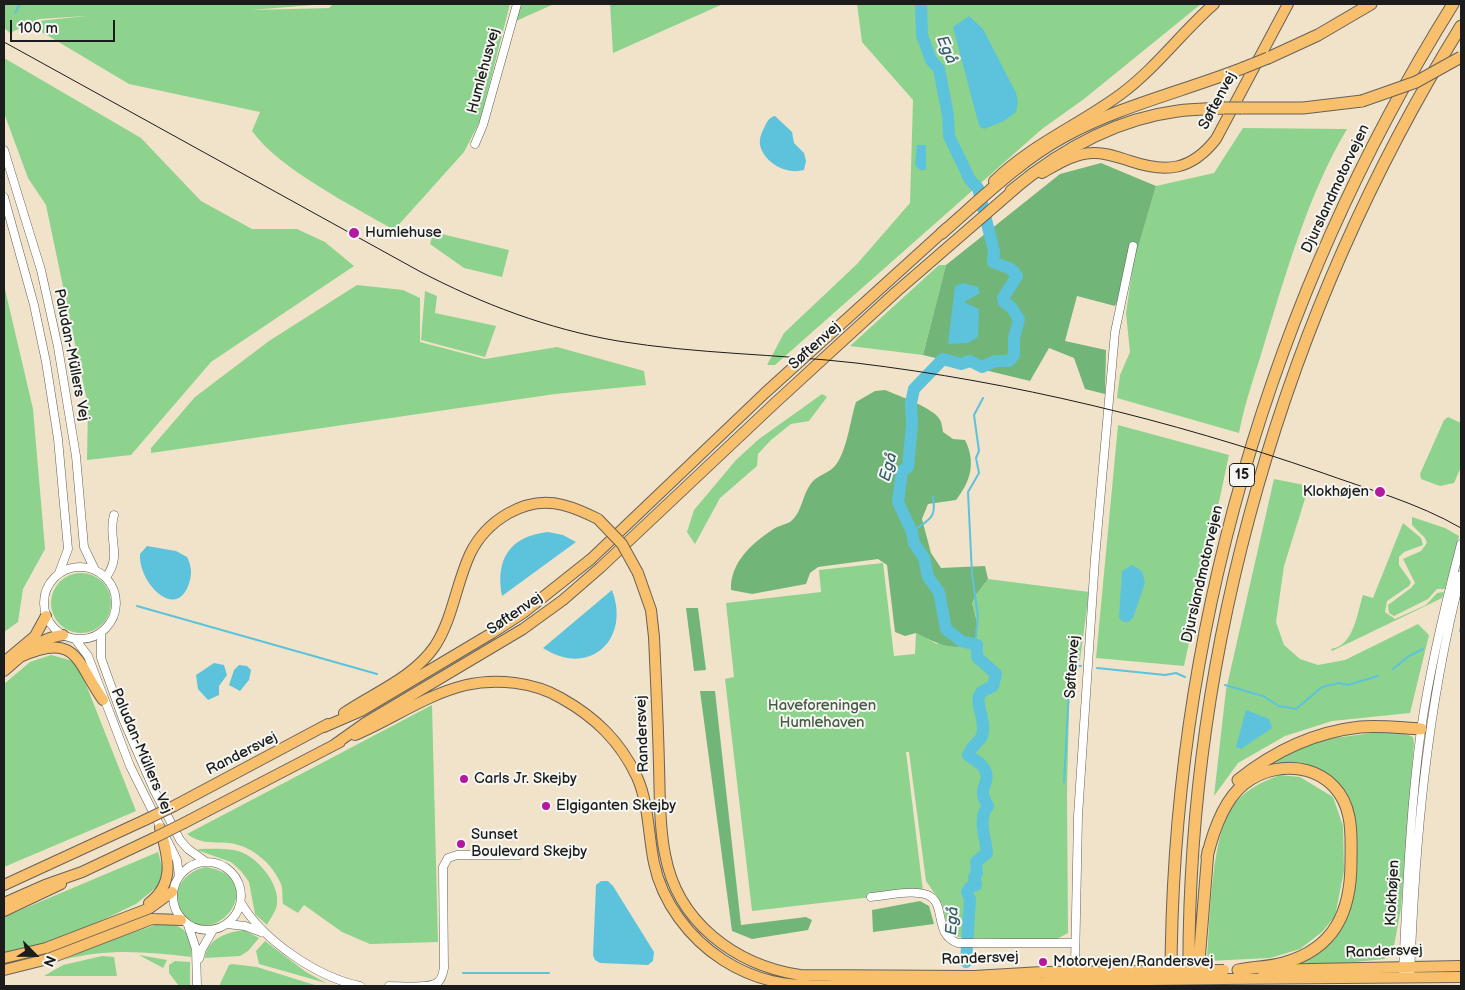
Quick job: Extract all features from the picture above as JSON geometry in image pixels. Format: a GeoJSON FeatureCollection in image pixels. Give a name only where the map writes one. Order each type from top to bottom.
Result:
{"type":"FeatureCollection","features":[{"type":"Feature","properties":{"kind":"highway"},"geometry":{"type":"LineString","coordinates":[[942,233],[1004,175],[1045,148],[1082,127],[1125,109],[1268,58],[1318,35],[1371,4]]}},
{"type":"Feature","properties":{"kind":"highway","name":"Djurslandmotorvejen"},"geometry":{"type":"LineString","coordinates":[[1171,986],[1175,860],[1188,727],[1213,592],[1245,466],[1284,348],[1325,245],[1390,111],[1418,59],[1452,4]]}},
{"type":"Feature","properties":{"kind":"highway","name":"15"},"geometry":{"type":"LineString","coordinates":[[1189,986],[1193,861],[1207,729],[1230,596],[1263,472],[1302,353],[1339,260],[1407,119],[1461,26]]}},
{"type":"Feature","properties":{"kind":"highway"},"geometry":{"type":"LineString","coordinates":[[1011,191],[1046,164],[1092,136],[1130,122],[1177,111],[1224,108],[1303,108],[1362,101],[1416,82],[1461,57]]}},
{"type":"Feature","properties":{"kind":"highway"},"geometry":{"type":"LineString","coordinates":[[1197,986],[1207,857],[1214,820],[1224,799],[1238,780],[1259,763],[1305,741],[1343,730],[1380,727],[1425,729]]}},
{"type":"Feature","properties":{"kind":"highway"},"geometry":{"type":"LineString","coordinates":[[1207,857],[1218,821],[1229,801],[1243,784],[1273,768],[1286,766],[1302,768],[1317,774],[1330,783],[1342,798],[1349,816],[1351,871],[1348,898],[1344,913],[1335,930],[1320,944],[1284,963],[1238,970]]}},
{"type":"Feature","properties":{"kind":"main road"},"geometry":{"type":"LineString","coordinates":[[1004,175],[1042,143],[1100,108],[1137,82],[1214,4]]}},
{"type":"Feature","properties":{"kind":"main road","name":"Søftenvej"},"geometry":{"type":"LineString","coordinates":[[334,745],[365,723],[523,628],[563,600],[601,567],[775,403],[1011,191],[1063,161],[1084,154],[1104,154],[1151,167],[1163,168],[1188,164],[1201,155],[1216,139],[1288,4]]}},
{"type":"Feature","properties":{"kind":"main road","name":"Søftenvej"},"geometry":{"type":"LineString","coordinates":[[324,727],[361,711],[492,633],[576,571],[765,393],[942,233]]}},
{"type":"Feature","properties":{"kind":"main road","name":"Randersvej"},"geometry":{"type":"LineString","coordinates":[[4,885],[174,806],[324,727],[395,683],[426,658],[447,623],[470,554],[480,536],[496,521],[516,509],[538,504],[561,504],[598,519],[622,544],[638,573],[651,610],[654,637],[665,854],[678,892],[687,907],[717,941],[753,963],[779,972],[800,975],[974,976],[1108,980]]}},
{"type":"Feature","properties":{"kind":"main road"},"geometry":{"type":"LineString","coordinates":[[4,662],[35,636],[46,616]]}},
{"type":"Feature","properties":{"kind":"main road"},"geometry":{"type":"LineString","coordinates":[[4,671],[38,642],[48,637],[63,635]]}},
{"type":"Feature","properties":{"kind":"main road"},"geometry":{"type":"LineString","coordinates":[[20,657],[49,647],[69,651],[79,658],[103,700]]}},
{"type":"Feature","properties":{"kind":"main road","name":"Randersvej"},"geometry":{"type":"LineString","coordinates":[[4,903],[45,884],[82,872],[154,838],[437,694],[478,683],[495,682],[524,684],[555,694],[578,707],[608,731],[626,756],[637,778],[644,800],[654,865],[665,896],[680,920],[698,941],[723,960],[749,973],[773,981],[799,984],[1108,980],[1148,976],[1224,975],[1461,977]]}},
{"type":"Feature","properties":{"kind":"main road"},"geometry":{"type":"LineString","coordinates":[[132,915],[158,895],[167,879],[168,857],[160,828]]}},
{"type":"Feature","properties":{"kind":"main road"},"geometry":{"type":"LineString","coordinates":[[4,911],[48,891],[82,872]]}},
{"type":"Feature","properties":{"kind":"main road"},"geometry":{"type":"LineString","coordinates":[[4,958],[46,948],[150,908],[172,892]]}},
{"type":"Feature","properties":{"kind":"main road"},"geometry":{"type":"LineString","coordinates":[[4,970],[48,959],[152,919],[184,923]]}},
{"type":"Feature","properties":{"kind":"main road","name":"Randersvej"},"geometry":{"type":"LineString","coordinates":[[1224,975],[1238,970],[1286,971],[1407,966],[1461,966]]}},
{"type":"Feature","properties":{"kind":"street","name":"Humlehusvej"},"geometry":{"type":"LineString","coordinates":[[475,144],[483,125],[517,4]]}},
{"type":"Feature","properties":{"kind":"street","name":"Paludan-Müllers Vej"},"geometry":{"type":"LineString","coordinates":[[4,152],[41,270],[58,347],[76,456],[84,547],[94,568]]}},
{"type":"Feature","properties":{"kind":"street","name":"Paludan-Müllers Vej"},"geometry":{"type":"LineString","coordinates":[[4,197],[34,305],[46,362],[58,439],[68,549],[59,573]]}},
{"type":"Feature","properties":{"kind":"street","name":"Søftenvej"},"geometry":{"type":"LineString","coordinates":[[1075,965],[1078,819],[1095,558],[1115,332],[1133,246]]}},
{"type":"Feature","properties":{"kind":"street"},"geometry":{"type":"LineString","coordinates":[[106,577],[113,568],[116,547],[111,533],[114,515]]}},
{"type":"Feature","properties":{"kind":"street","name":"Klokhøjen"},"geometry":{"type":"LineString","coordinates":[[1406,977],[1409,843],[1438,635],[1461,544]]}},
{"type":"Feature","properties":{"kind":"street"},"geometry":{"type":"LineString","coordinates":[[72,567],[94,568],[106,577],[112,585],[117,606],[112,621],[101,633],[85,639],[75,639],[63,635],[56,630],[46,616],[44,596],[48,586],[59,573],[72,567]]}},
{"type":"Feature","properties":{"kind":"street","name":"Klokhøjen"},"geometry":{"type":"LineString","coordinates":[[1425,729],[1461,575]]}},
{"type":"Feature","properties":{"kind":"street","name":"Paludan-Müllers Vej"},"geometry":{"type":"LineString","coordinates":[[101,633],[101,658],[123,719],[154,790],[180,840],[188,849],[206,862]]}},
{"type":"Feature","properties":{"kind":"street","name":"Paludan-Müllers Vej"},"geometry":{"type":"LineString","coordinates":[[75,639],[88,656],[103,700],[130,766],[177,860],[179,876]]}},
{"type":"Feature","properties":{"kind":"street"},"geometry":{"type":"LineString","coordinates":[[389,986],[429,986],[437,983],[442,978],[444,968],[443,867],[448,858],[458,855],[519,854]]}},
{"type":"Feature","properties":{"kind":"street"},"geometry":{"type":"LineString","coordinates":[[184,923],[198,929],[213,930],[227,924],[236,914],[241,903],[242,891],[233,872],[224,865],[206,862],[188,868],[179,876],[172,892],[172,903],[196,949],[197,986]]}},
{"type":"Feature","properties":{"kind":"street"},"geometry":{"type":"LineString","coordinates":[[871,897],[918,892],[928,894],[934,899],[940,912],[943,930],[947,938],[966,943],[1075,943]]}},
{"type":"Feature","properties":{"kind":"street"},"geometry":{"type":"LineString","coordinates":[[241,903],[254,922],[267,936]]}},
{"type":"Feature","properties":{"kind":"street"},"geometry":{"type":"LineString","coordinates":[[227,924],[253,928],[310,966],[347,984],[360,986]]}},
{"type":"Feature","properties":{"kind":"street"},"geometry":{"type":"LineString","coordinates":[[197,966],[202,949],[213,930]]}},
{"type":"Feature","properties":{"kind":"green space"},"geometry":{"type":"Polygon","coordinates":[[[4,4],[326,4],[251,10],[329,8],[333,4],[510,4],[480,121],[464,152],[394,230],[298,173],[264,145],[252,131],[260,112],[129,84],[35,28],[39,21],[86,16],[39,19],[10,33],[4,28],[4,4]]]}},
{"type":"Feature","properties":{"kind":"green space"},"geometry":{"type":"Polygon","coordinates":[[[521,4],[554,4],[516,21],[521,4]]]}},
{"type":"Feature","properties":{"kind":"green space"},"geometry":{"type":"Polygon","coordinates":[[[610,4],[723,4],[613,53],[610,4]]]}},
{"type":"Feature","properties":{"kind":"green space"},"geometry":{"type":"Polygon","coordinates":[[[857,4],[919,4],[920,33],[930,62],[936,69],[946,117],[946,133],[963,172],[967,168],[950,132],[941,69],[934,60],[932,48],[926,39],[923,4],[1201,4],[1084,99],[1042,129],[775,365],[767,365],[784,333],[857,264],[910,203],[913,100],[862,42],[857,4]]]}},
{"type":"Feature","properties":{"kind":"green space"},"geometry":{"type":"Polygon","coordinates":[[[4,58],[141,138],[201,201],[252,229],[297,229],[325,242],[354,266],[211,362],[131,455],[87,460],[88,406],[46,205],[28,178],[4,113],[4,58]]]}},
{"type":"Feature","properties":{"kind":"green space"},"geometry":{"type":"Polygon","coordinates":[[[1243,128],[1347,129],[1321,179],[1300,231],[1251,385],[1239,433],[1117,398],[1120,375],[1130,352],[1126,313],[1133,265],[1156,186],[1214,173],[1243,128]]]}},
{"type":"Feature","properties":{"kind":"green space"},"geometry":{"type":"Polygon","coordinates":[[[1101,163],[1156,186],[1133,265],[1115,306],[1077,296],[1065,341],[1106,350],[1105,394],[1085,389],[1074,358],[1049,348],[1030,381],[923,355],[946,265],[1060,174],[1101,163]]]}},
{"type":"Feature","properties":{"kind":"green space"},"geometry":{"type":"Polygon","coordinates":[[[433,232],[509,250],[502,277],[464,268],[430,244],[433,232]]]}},
{"type":"Feature","properties":{"kind":"green space"},"geometry":{"type":"Polygon","coordinates":[[[939,265],[946,265],[923,355],[850,346],[939,265]]]}},
{"type":"Feature","properties":{"kind":"green space"},"geometry":{"type":"Polygon","coordinates":[[[4,285],[33,409],[45,549],[23,589],[18,622],[4,632],[4,285]]]}},
{"type":"Feature","properties":{"kind":"green space"},"geometry":{"type":"Polygon","coordinates":[[[357,285],[403,290],[420,298],[420,342],[485,359],[557,347],[644,371],[646,385],[555,394],[151,453],[151,448],[195,397],[269,341],[357,285]]]}},
{"type":"Feature","properties":{"kind":"green space"},"geometry":{"type":"Polygon","coordinates":[[[425,291],[437,296],[435,313],[496,326],[485,357],[421,340],[425,291]]]}},
{"type":"Feature","properties":{"kind":"green space"},"geometry":{"type":"Polygon","coordinates":[[[885,390],[931,411],[940,420],[943,432],[953,439],[965,440],[968,448],[971,464],[970,471],[961,493],[956,500],[928,504],[922,519],[931,553],[941,568],[985,566],[988,579],[975,596],[972,604],[977,629],[973,644],[957,647],[943,645],[916,633],[905,636],[895,632],[887,565],[878,559],[818,567],[810,573],[806,584],[752,594],[731,590],[734,571],[743,555],[764,535],[776,527],[790,522],[797,514],[807,489],[812,482],[834,467],[838,461],[845,445],[856,402],[875,391],[885,390]]]}},
{"type":"Feature","properties":{"kind":"green space"},"geometry":{"type":"Polygon","coordinates":[[[822,394],[827,397],[809,421],[791,424],[771,440],[758,454],[757,466],[720,498],[695,544],[687,532],[694,510],[736,460],[759,439],[822,394]]]}},
{"type":"Feature","properties":{"kind":"green space"},"geometry":{"type":"Polygon","coordinates":[[[1448,417],[1461,423],[1461,467],[1454,483],[1440,486],[1421,479],[1420,474],[1444,420],[1448,417]]]}},
{"type":"Feature","properties":{"kind":"green space"},"geometry":{"type":"Polygon","coordinates":[[[1118,425],[1229,455],[1184,666],[1096,658],[1118,425]]]}},
{"type":"Feature","properties":{"kind":"green space"},"geometry":{"type":"Polygon","coordinates":[[[1274,479],[1309,486],[1284,566],[1276,622],[1284,645],[1300,659],[1318,665],[1345,660],[1418,624],[1429,635],[1410,713],[1332,721],[1285,736],[1238,763],[1214,796],[1226,690],[1274,479]]]}},
{"type":"Feature","properties":{"kind":"green space"},"geometry":{"type":"Polygon","coordinates":[[[1412,517],[1445,528],[1459,536],[1445,589],[1437,589],[1428,599],[1394,616],[1389,613],[1388,605],[1415,583],[1403,559],[1421,551],[1427,543],[1425,538],[1412,525],[1412,517]]]}},
{"type":"Feature","properties":{"kind":"green space"},"geometry":{"type":"Polygon","coordinates":[[[1403,523],[1421,538],[1423,545],[1404,552],[1399,557],[1399,565],[1411,582],[1409,586],[1387,601],[1385,612],[1395,619],[1426,605],[1437,593],[1444,592],[1442,598],[1332,651],[1331,649],[1339,647],[1350,635],[1363,595],[1373,598],[1403,523]]]}},
{"type":"Feature","properties":{"kind":"green space","name":"Haveforeningen Humlehaven"},"geometry":{"type":"Polygon","coordinates":[[[883,563],[894,656],[915,654],[916,633],[937,644],[976,617],[972,605],[975,596],[988,579],[1089,592],[1080,660],[1070,667],[1067,790],[1068,933],[1055,940],[963,938],[952,935],[947,925],[942,904],[926,881],[909,752],[906,752],[923,891],[752,911],[725,679],[734,677],[726,603],[821,592],[819,570],[883,563]]]}},
{"type":"Feature","properties":{"kind":"green space"},"geometry":{"type":"Polygon","coordinates":[[[75,573],[87,573],[98,578],[106,586],[111,597],[109,615],[98,628],[87,633],[75,633],[64,628],[56,620],[51,609],[51,597],[56,586],[64,578],[75,573]]]}},
{"type":"Feature","properties":{"kind":"green space"},"geometry":{"type":"Polygon","coordinates":[[[686,608],[698,608],[706,670],[694,671],[686,608]]]}},
{"type":"Feature","properties":{"kind":"green space"},"geometry":{"type":"Polygon","coordinates":[[[51,655],[73,661],[85,682],[136,811],[4,867],[4,684],[30,662],[51,655]]]}},
{"type":"Feature","properties":{"kind":"green space"},"geometry":{"type":"Polygon","coordinates":[[[700,691],[715,691],[741,925],[806,917],[812,920],[808,930],[752,939],[732,931],[700,691]]]}},
{"type":"Feature","properties":{"kind":"green space"},"geometry":{"type":"Polygon","coordinates":[[[432,705],[438,942],[370,944],[342,932],[304,905],[298,913],[283,904],[282,886],[277,876],[266,862],[253,851],[237,844],[202,841],[187,834],[432,705]]]}},
{"type":"Feature","properties":{"kind":"green space"},"geometry":{"type":"Polygon","coordinates":[[[1379,732],[1401,732],[1413,737],[1414,743],[1401,908],[1394,946],[1388,957],[1384,959],[1286,969],[1285,966],[1322,950],[1345,922],[1350,905],[1354,824],[1329,778],[1262,768],[1294,749],[1320,740],[1379,732]]]}},
{"type":"Feature","properties":{"kind":"green space"},"geometry":{"type":"Polygon","coordinates":[[[1280,775],[1300,777],[1333,797],[1343,826],[1344,871],[1335,916],[1322,932],[1300,949],[1270,958],[1207,961],[1216,855],[1227,816],[1235,803],[1250,789],[1280,775]]]}},
{"type":"Feature","properties":{"kind":"green space"},"geometry":{"type":"Polygon","coordinates":[[[197,850],[238,851],[253,859],[266,872],[275,888],[277,896],[276,907],[267,925],[255,914],[249,882],[241,871],[231,862],[197,850]]]}},
{"type":"Feature","properties":{"kind":"green space"},"geometry":{"type":"Polygon","coordinates":[[[158,852],[164,874],[158,886],[136,904],[4,967],[4,917],[158,852]]]}},
{"type":"Feature","properties":{"kind":"green space"},"geometry":{"type":"Polygon","coordinates":[[[206,867],[225,874],[235,884],[236,897],[232,909],[222,919],[210,925],[196,924],[183,915],[176,899],[180,885],[185,878],[198,869],[206,867]]]}},
{"type":"Feature","properties":{"kind":"green space"},"geometry":{"type":"Polygon","coordinates":[[[920,901],[929,906],[934,924],[873,932],[872,910],[920,901]]]}},
{"type":"Feature","properties":{"kind":"green space"},"geometry":{"type":"Polygon","coordinates":[[[161,923],[175,925],[185,931],[190,942],[191,957],[111,952],[64,960],[97,945],[161,923]]]}},
{"type":"Feature","properties":{"kind":"green space"},"geometry":{"type":"Polygon","coordinates":[[[244,930],[259,938],[248,951],[240,956],[205,958],[207,951],[214,941],[225,935],[244,930]]]}},
{"type":"Feature","properties":{"kind":"green space"},"geometry":{"type":"Polygon","coordinates":[[[265,941],[306,972],[326,983],[259,964],[256,951],[265,941]]]}},
{"type":"Feature","properties":{"kind":"green space"},"geometry":{"type":"Polygon","coordinates":[[[139,955],[167,960],[163,968],[139,955]]]}},
{"type":"Feature","properties":{"kind":"green space"},"geometry":{"type":"Polygon","coordinates":[[[102,956],[114,957],[117,976],[44,976],[63,965],[102,956]]]}},
{"type":"Feature","properties":{"kind":"green space"},"geometry":{"type":"Polygon","coordinates":[[[175,961],[190,962],[190,986],[179,986],[169,973],[169,965],[175,961]]]}},
{"type":"Feature","properties":{"kind":"green space"},"geometry":{"type":"Polygon","coordinates":[[[229,965],[257,967],[318,986],[219,986],[229,965]]]}},
{"type":"Feature","properties":{"kind":"water"},"geometry":{"type":"Polygon","coordinates":[[[969,16],[983,29],[1016,93],[1018,102],[1016,112],[1004,121],[984,129],[980,127],[977,118],[953,27],[969,16]]]}},
{"type":"Feature","properties":{"kind":"water"},"geometry":{"type":"Polygon","coordinates":[[[775,116],[792,132],[794,143],[804,153],[806,161],[804,170],[791,171],[777,166],[762,151],[760,145],[761,135],[768,121],[775,116]]]}},
{"type":"Feature","properties":{"kind":"water"},"geometry":{"type":"Polygon","coordinates":[[[917,145],[926,145],[926,170],[920,170],[915,165],[917,145]]]}},
{"type":"Feature","properties":{"kind":"water"},"geometry":{"type":"Polygon","coordinates":[[[963,283],[978,287],[980,293],[964,302],[979,309],[978,337],[968,343],[948,344],[955,286],[963,283]]]}},
{"type":"Feature","properties":{"kind":"water"},"geometry":{"type":"Polygon","coordinates":[[[548,532],[563,535],[576,542],[502,596],[501,571],[503,561],[508,552],[524,538],[548,532]]]}},
{"type":"Feature","properties":{"kind":"water"},"geometry":{"type":"Polygon","coordinates":[[[147,546],[176,551],[187,557],[191,568],[190,580],[185,593],[177,599],[169,599],[160,595],[145,577],[141,566],[140,554],[147,546]]]}},
{"type":"Feature","properties":{"kind":"water"},"geometry":{"type":"Polygon","coordinates":[[[1132,565],[1142,571],[1145,583],[1133,618],[1128,622],[1123,622],[1119,618],[1122,571],[1132,565]]]}},
{"type":"Feature","properties":{"kind":"water"},"geometry":{"type":"Polygon","coordinates":[[[612,590],[616,608],[616,624],[611,638],[602,649],[590,656],[576,659],[560,656],[543,648],[612,590]]]}},
{"type":"Feature","properties":{"kind":"water"},"geometry":{"type":"Polygon","coordinates":[[[214,663],[224,665],[227,675],[219,686],[219,695],[208,700],[198,689],[196,675],[214,663]]]}},
{"type":"Feature","properties":{"kind":"water"},"geometry":{"type":"Polygon","coordinates":[[[239,665],[247,666],[251,670],[249,680],[240,691],[229,685],[234,670],[239,665]]]}},
{"type":"Feature","properties":{"kind":"water"},"geometry":{"type":"Polygon","coordinates":[[[1246,710],[1269,719],[1272,728],[1241,749],[1236,747],[1246,710]]]}},
{"type":"Feature","properties":{"kind":"water"},"geometry":{"type":"Polygon","coordinates":[[[601,881],[608,881],[613,886],[654,952],[653,961],[648,965],[600,963],[595,960],[593,955],[596,885],[601,881]]]}},
{"type":"Feature","properties":{"kind":"waterway"},"geometry":{"type":"LineString","coordinates":[[15,13],[20,4]]}},
{"type":"Feature","properties":{"kind":"waterway","name":"Egå"},"geometry":{"type":"LineString","coordinates":[[921,4],[922,35],[931,60],[939,69],[948,115],[949,136],[970,180],[978,188],[994,251],[993,262],[1011,269],[1017,276],[1003,298],[1004,302],[1011,307],[1019,319],[1014,338],[1014,355],[1009,361],[995,361],[982,367],[970,361],[961,364],[943,359],[914,389],[911,403],[912,424],[908,467],[902,471],[898,502],[912,532],[914,543],[924,558],[928,577],[939,592],[946,629],[961,641],[977,645],[977,657],[996,674],[993,686],[980,694],[978,702],[983,724],[982,736],[968,755],[981,764],[986,772],[983,795],[988,806],[983,817],[987,853],[976,862],[977,873],[974,877],[976,885],[970,887],[967,892],[970,899],[966,962]]}},
{"type":"Feature","properties":{"kind":"waterway"},"geometry":{"type":"LineString","coordinates":[[975,644],[978,616],[972,574],[968,492],[979,473],[976,458],[979,451],[974,415],[983,398]]}},
{"type":"Feature","properties":{"kind":"waterway"},"geometry":{"type":"LineString","coordinates":[[912,532],[932,515],[934,510],[933,497]]}},
{"type":"Feature","properties":{"kind":"waterway"},"geometry":{"type":"LineString","coordinates":[[137,606],[377,674]]}},
{"type":"Feature","properties":{"kind":"waterway"},"geometry":{"type":"LineString","coordinates":[[1393,669],[1409,656],[1423,649]]}},
{"type":"Feature","properties":{"kind":"waterway"},"geometry":{"type":"LineString","coordinates":[[1064,782],[1070,673],[1074,666],[1081,666]]}},
{"type":"Feature","properties":{"kind":"waterway"},"geometry":{"type":"LineString","coordinates":[[1097,668],[1165,675],[1176,673],[1185,677]]}},
{"type":"Feature","properties":{"kind":"waterway"},"geometry":{"type":"LineString","coordinates":[[1225,685],[1263,696],[1279,706],[1296,709],[1322,687],[1339,683],[1348,685],[1378,676]]}},
{"type":"Feature","properties":{"kind":"waterway"},"geometry":{"type":"LineString","coordinates":[[463,973],[549,973]]}},
{"type":"Feature","properties":{"kind":"tram line"},"geometry":{"type":"LineString","coordinates":[[4,42],[419,271],[467,294],[516,314],[566,330],[618,341],[707,351],[856,363],[974,381],[1091,405],[1263,453],[1392,497],[1445,519],[1461,528]]}},
{"type":"Feature","properties":{"kind":"place","name":"Humlehuse"},"geometry":{"type":"Point","coordinates":[354,233]}},
{"type":"Feature","properties":{"kind":"place","name":"Klokhøjen"},"geometry":{"type":"Point","coordinates":[1380,492]}},
{"type":"Feature","properties":{"kind":"place","name":"Carls Jr. Skejby"},"geometry":{"type":"Point","coordinates":[464,779]}},
{"type":"Feature","properties":{"kind":"place","name":"Elgiganten Skejby"},"geometry":{"type":"Point","coordinates":[546,806]}},
{"type":"Feature","properties":{"kind":"place","name":"Sunset Boulevard Skejby"},"geometry":{"type":"Point","coordinates":[461,844]}},
{"type":"Feature","properties":{"kind":"place","name":"Motorvejen/Randersvej"},"geometry":{"type":"Point","coordinates":[1043,962]}}]}
